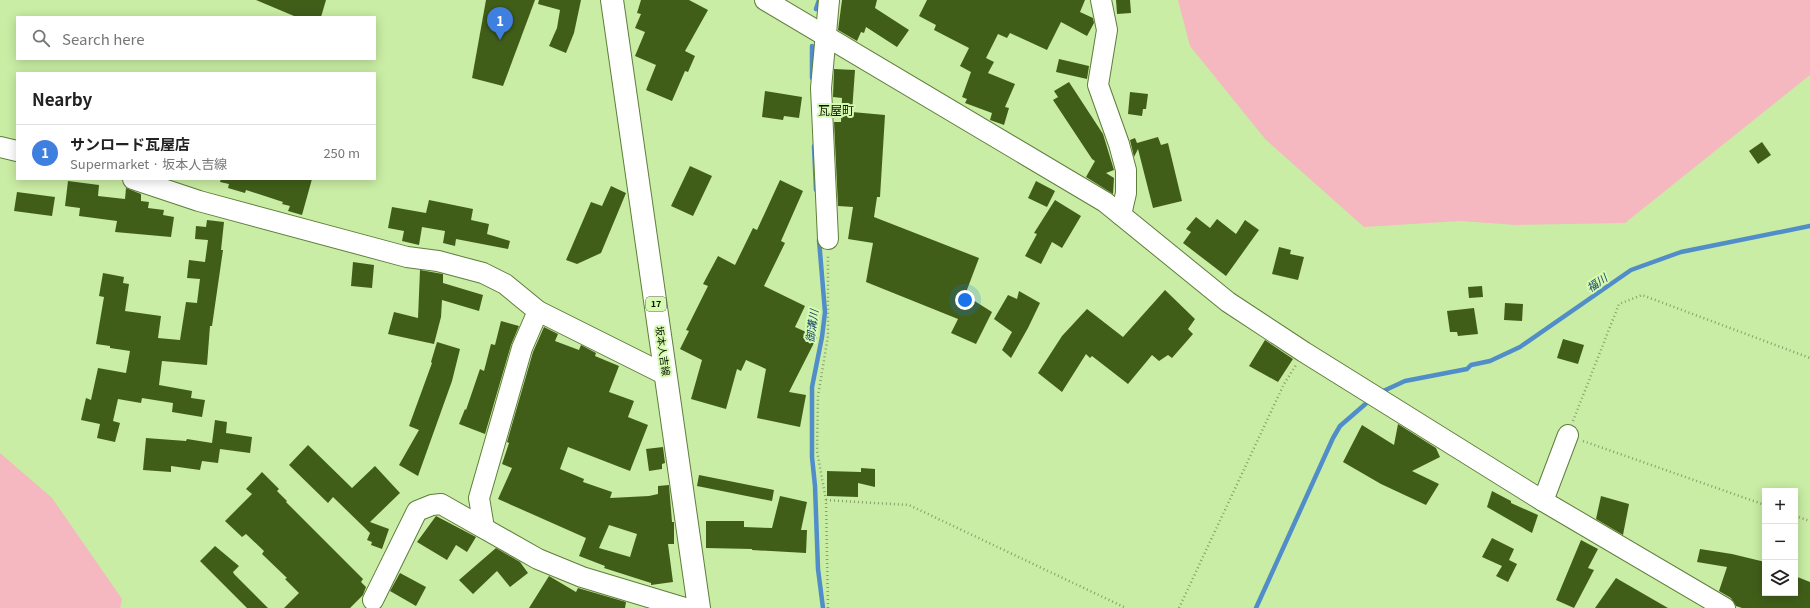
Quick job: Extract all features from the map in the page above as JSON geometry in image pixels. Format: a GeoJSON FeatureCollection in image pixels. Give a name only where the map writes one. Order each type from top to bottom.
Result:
{"type":"FeatureCollection","features":[{"type":"Feature","properties":{"kind":"main road","name":"坂本人吉線"},"geometry":{"type":"LineString","coordinates":[[612,0],[699,608]]}},
{"type":"Feature","properties":{"kind":"street"},"geometry":{"type":"LineString","coordinates":[[765,0],[1106,202],[1228,302],[1304,352],[1705,603],[1725,608]]}},
{"type":"Feature","properties":{"kind":"street"},"geometry":{"type":"LineString","coordinates":[[828,239],[821,88],[829,0]]}},
{"type":"Feature","properties":{"kind":"street"},"geometry":{"type":"LineString","coordinates":[[1101,0],[1107,30],[1098,85],[1119,144],[1126,170],[1126,193],[1121,215]]}},
{"type":"Feature","properties":{"kind":"street"},"geometry":{"type":"LineString","coordinates":[[0,147],[16,151]]}},
{"type":"Feature","properties":{"kind":"street"},"geometry":{"type":"LineString","coordinates":[[136,180],[199,201],[407,257],[438,261],[483,273],[505,284],[538,312],[666,375]]}},
{"type":"Feature","properties":{"kind":"street"},"geometry":{"type":"LineString","coordinates":[[484,528],[479,498],[522,348],[538,312]]}},
{"type":"Feature","properties":{"kind":"street"},"geometry":{"type":"LineString","coordinates":[[1544,501],[1568,435]]}},
{"type":"Feature","properties":{"kind":"street"},"geometry":{"type":"LineString","coordinates":[[373,600],[417,512],[432,504],[441,504],[538,559],[574,574],[685,608]]}},
{"type":"Feature","properties":{"kind":"path"},"geometry":{"type":"LineString","coordinates":[[828,239],[828,336],[818,396],[817,452],[826,500],[828,608]]}},
{"type":"Feature","properties":{"kind":"path"},"geometry":{"type":"LineString","coordinates":[[1762,504],[1568,435],[1619,304],[1642,295],[1810,358]]}},
{"type":"Feature","properties":{"kind":"path"},"geometry":{"type":"LineString","coordinates":[[1180,608],[1284,384],[1304,352]]}},
{"type":"Feature","properties":{"kind":"path"},"geometry":{"type":"LineString","coordinates":[[826,500],[909,505],[1126,608]]}},
{"type":"Feature","properties":{"kind":"path"},"geometry":{"type":"LineString","coordinates":[[1798,517],[1810,521]]}},
{"type":"Feature","properties":{"kind":"shaded area"},"geometry":{"type":"Polygon","coordinates":[[[1178,0],[1810,0],[1810,75],[1625,223],[1516,225],[1461,221],[1364,227],[1266,140],[1190,46],[1178,0]]]}},
{"type":"Feature","properties":{"kind":"shaded area"},"geometry":{"type":"Polygon","coordinates":[[[0,453],[52,498],[122,599],[120,608],[0,608],[0,453]]]}},
{"type":"Feature","properties":{"kind":"building"},"geometry":{"type":"Polygon","coordinates":[[[256,0],[326,0],[321,16],[294,16],[256,0]]]}},
{"type":"Feature","properties":{"kind":"building"},"geometry":{"type":"Polygon","coordinates":[[[486,0],[535,0],[503,86],[472,78],[486,0]]]}},
{"type":"Feature","properties":{"kind":"building"},"geometry":{"type":"Polygon","coordinates":[[[539,0],[581,0],[574,33],[566,53],[549,46],[557,28],[560,10],[538,4],[539,0]]]}},
{"type":"Feature","properties":{"kind":"building"},"geometry":{"type":"Polygon","coordinates":[[[641,0],[689,0],[708,10],[685,51],[695,56],[688,72],[685,71],[672,101],[646,90],[656,65],[635,56],[645,32],[635,28],[641,14],[637,13],[641,0]]]}},
{"type":"Feature","properties":{"kind":"building"},"geometry":{"type":"Polygon","coordinates":[[[842,0],[877,0],[875,8],[909,30],[897,47],[866,27],[864,33],[861,32],[857,41],[838,30],[842,0]]]}},
{"type":"Feature","properties":{"kind":"building"},"geometry":{"type":"Polygon","coordinates":[[[927,0],[1085,0],[1080,12],[1093,18],[1094,23],[1087,36],[1061,22],[1047,50],[1010,33],[1007,38],[998,34],[986,58],[994,62],[988,73],[1015,84],[1005,107],[1009,108],[1004,125],[990,120],[992,113],[965,103],[967,99],[962,97],[971,72],[960,66],[969,48],[934,30],[936,25],[919,16],[927,0]]]}},
{"type":"Feature","properties":{"kind":"building"},"geometry":{"type":"Polygon","coordinates":[[[1116,0],[1130,0],[1131,13],[1117,14],[1116,0]]]}},
{"type":"Feature","properties":{"kind":"building"},"geometry":{"type":"Polygon","coordinates":[[[1059,59],[1089,66],[1087,79],[1056,72],[1059,59]]]}},
{"type":"Feature","properties":{"kind":"building"},"geometry":{"type":"Polygon","coordinates":[[[834,69],[855,70],[852,112],[885,115],[880,197],[877,197],[874,217],[979,258],[965,295],[992,312],[976,344],[951,333],[958,319],[866,282],[873,243],[848,239],[853,207],[838,206],[834,122],[841,122],[842,98],[833,97],[834,69]]]}},
{"type":"Feature","properties":{"kind":"building"},"geometry":{"type":"Polygon","coordinates":[[[1069,82],[1103,134],[1114,170],[1106,173],[1114,178],[1113,194],[1086,177],[1095,161],[1092,159],[1053,100],[1058,97],[1054,91],[1069,82]]]}},
{"type":"Feature","properties":{"kind":"building"},"geometry":{"type":"Polygon","coordinates":[[[765,91],[802,97],[799,118],[784,116],[783,120],[762,117],[765,91]]]}},
{"type":"Feature","properties":{"kind":"building"},"geometry":{"type":"Polygon","coordinates":[[[1130,92],[1148,94],[1146,109],[1143,109],[1142,116],[1128,114],[1130,92]]]}},
{"type":"Feature","properties":{"kind":"building"},"geometry":{"type":"Polygon","coordinates":[[[1158,137],[1161,145],[1168,143],[1182,201],[1153,208],[1138,149],[1134,157],[1130,140],[1135,138],[1137,143],[1158,137]]]}},
{"type":"Feature","properties":{"kind":"building"},"geometry":{"type":"Polygon","coordinates":[[[1762,142],[1771,155],[1758,164],[1749,151],[1762,142]]]}},
{"type":"Feature","properties":{"kind":"building"},"geometry":{"type":"Polygon","coordinates":[[[690,166],[712,176],[693,216],[671,206],[690,166]]]}},
{"type":"Feature","properties":{"kind":"building"},"geometry":{"type":"Polygon","coordinates":[[[221,180],[312,180],[302,215],[288,211],[290,206],[282,204],[283,202],[246,190],[245,193],[228,188],[229,184],[220,182],[221,180]]]}},
{"type":"Feature","properties":{"kind":"building"},"geometry":{"type":"Polygon","coordinates":[[[780,180],[803,191],[781,241],[785,243],[764,286],[805,306],[795,327],[817,337],[789,392],[806,395],[800,427],[757,418],[766,369],[746,360],[741,371],[737,369],[726,409],[691,399],[702,360],[680,349],[689,331],[686,330],[708,286],[703,284],[718,256],[735,265],[753,228],[757,230],[780,180]]]}},
{"type":"Feature","properties":{"kind":"building"},"geometry":{"type":"Polygon","coordinates":[[[68,181],[99,185],[98,196],[125,199],[126,188],[141,194],[141,201],[149,202],[148,208],[164,210],[163,215],[174,217],[171,237],[115,232],[117,221],[79,216],[80,208],[65,206],[68,181]]]}},
{"type":"Feature","properties":{"kind":"building"},"geometry":{"type":"Polygon","coordinates":[[[1036,181],[1055,191],[1047,207],[1028,198],[1036,181]]]}},
{"type":"Feature","properties":{"kind":"building"},"geometry":{"type":"Polygon","coordinates":[[[611,186],[626,193],[601,253],[577,264],[566,260],[591,202],[602,206],[611,186]]]}},
{"type":"Feature","properties":{"kind":"building"},"geometry":{"type":"Polygon","coordinates":[[[17,192],[55,197],[52,216],[14,211],[17,192]]]}},
{"type":"Feature","properties":{"kind":"building"},"geometry":{"type":"Polygon","coordinates":[[[429,200],[473,209],[471,220],[489,224],[487,234],[510,241],[508,249],[456,239],[455,246],[443,243],[445,231],[422,227],[419,245],[402,241],[404,231],[388,228],[392,207],[426,213],[429,200]]]}},
{"type":"Feature","properties":{"kind":"building"},"geometry":{"type":"Polygon","coordinates":[[[1055,200],[1081,216],[1062,248],[1052,242],[1041,264],[1025,256],[1037,234],[1034,233],[1055,200]]]}},
{"type":"Feature","properties":{"kind":"building"},"geometry":{"type":"Polygon","coordinates":[[[1196,217],[1210,228],[1217,219],[1236,234],[1245,220],[1259,230],[1226,276],[1183,243],[1191,232],[1186,229],[1196,217]]]}},
{"type":"Feature","properties":{"kind":"building"},"geometry":{"type":"Polygon","coordinates":[[[207,220],[224,222],[221,250],[223,250],[212,326],[210,326],[207,365],[162,361],[159,385],[192,391],[191,398],[205,400],[202,417],[172,412],[173,403],[142,398],[141,403],[118,399],[113,421],[120,423],[115,442],[97,438],[100,424],[81,420],[86,398],[91,400],[98,368],[126,373],[130,351],[96,344],[104,297],[99,296],[103,273],[124,277],[123,283],[129,284],[125,311],[161,316],[158,338],[180,340],[186,302],[197,303],[200,279],[187,278],[189,260],[205,262],[208,240],[195,239],[196,226],[206,227],[207,220]]]}},
{"type":"Feature","properties":{"kind":"building"},"geometry":{"type":"Polygon","coordinates":[[[1279,247],[1291,250],[1290,254],[1304,257],[1298,280],[1272,274],[1279,247]]]}},
{"type":"Feature","properties":{"kind":"building"},"geometry":{"type":"Polygon","coordinates":[[[353,262],[374,265],[372,288],[351,286],[353,262]]]}},
{"type":"Feature","properties":{"kind":"building"},"geometry":{"type":"Polygon","coordinates":[[[420,270],[443,274],[443,283],[483,295],[479,311],[442,300],[441,317],[434,344],[388,334],[394,312],[418,318],[420,270]]]}},
{"type":"Feature","properties":{"kind":"building"},"geometry":{"type":"Polygon","coordinates":[[[1482,286],[1483,297],[1469,298],[1468,287],[1482,286]]]}},
{"type":"Feature","properties":{"kind":"building"},"geometry":{"type":"Polygon","coordinates":[[[1165,290],[1195,319],[1188,329],[1193,334],[1172,358],[1168,355],[1159,361],[1152,355],[1128,384],[1092,356],[1090,358],[1086,354],[1062,392],[1038,373],[1062,336],[1087,309],[1123,337],[1165,290]]]}},
{"type":"Feature","properties":{"kind":"building"},"geometry":{"type":"Polygon","coordinates":[[[1019,291],[1040,303],[1011,358],[1002,350],[1012,332],[994,319],[1008,295],[1017,299],[1019,291]]]}},
{"type":"Feature","properties":{"kind":"building"},"geometry":{"type":"Polygon","coordinates":[[[1505,303],[1523,304],[1522,321],[1504,320],[1505,303]]]}},
{"type":"Feature","properties":{"kind":"building"},"geometry":{"type":"Polygon","coordinates":[[[1474,308],[1478,334],[1458,336],[1457,332],[1450,332],[1447,311],[1474,308]]]}},
{"type":"Feature","properties":{"kind":"building"},"geometry":{"type":"Polygon","coordinates":[[[501,321],[519,326],[511,345],[485,434],[459,424],[465,409],[466,410],[480,369],[484,371],[491,344],[495,345],[501,321]]]}},
{"type":"Feature","properties":{"kind":"building"},"geometry":{"type":"Polygon","coordinates":[[[544,327],[558,334],[555,341],[579,350],[581,345],[596,353],[595,356],[619,366],[609,392],[634,401],[628,417],[648,425],[630,471],[568,447],[560,469],[584,479],[583,482],[612,492],[610,498],[649,496],[658,494],[658,486],[669,485],[672,522],[674,522],[674,544],[668,544],[673,582],[651,585],[651,583],[604,568],[605,566],[579,556],[586,538],[498,499],[512,468],[502,464],[533,352],[544,327]],[[609,525],[599,548],[630,557],[637,534],[609,525]]]}},
{"type":"Feature","properties":{"kind":"building"},"geometry":{"type":"Polygon","coordinates":[[[1563,339],[1584,345],[1578,364],[1557,358],[1563,339]]]}},
{"type":"Feature","properties":{"kind":"building"},"geometry":{"type":"Polygon","coordinates":[[[1265,340],[1293,359],[1278,382],[1249,366],[1265,340]]]}},
{"type":"Feature","properties":{"kind":"building"},"geometry":{"type":"Polygon","coordinates":[[[437,342],[460,349],[452,381],[418,476],[399,465],[419,430],[409,426],[432,363],[431,362],[437,342]]]}},
{"type":"Feature","properties":{"kind":"building"},"geometry":{"type":"Polygon","coordinates":[[[215,420],[227,422],[226,433],[252,437],[250,453],[220,449],[218,463],[202,461],[200,470],[171,466],[171,472],[143,470],[146,438],[186,441],[187,439],[212,443],[215,420]]]}},
{"type":"Feature","properties":{"kind":"building"},"geometry":{"type":"Polygon","coordinates":[[[1398,424],[1436,448],[1440,457],[1412,471],[1439,484],[1426,505],[1381,484],[1343,462],[1362,425],[1394,445],[1398,424]]]}},
{"type":"Feature","properties":{"kind":"building"},"geometry":{"type":"Polygon","coordinates":[[[308,445],[352,488],[375,466],[400,493],[370,522],[389,529],[382,549],[371,545],[372,542],[367,540],[370,533],[333,497],[328,503],[289,465],[308,445]]]}},
{"type":"Feature","properties":{"kind":"building"},"geometry":{"type":"Polygon","coordinates":[[[663,447],[665,463],[662,464],[662,469],[649,471],[646,449],[663,447]]]}},
{"type":"Feature","properties":{"kind":"building"},"geometry":{"type":"Polygon","coordinates":[[[861,468],[875,469],[875,487],[858,483],[858,497],[827,496],[827,471],[861,472],[861,468]]]}},
{"type":"Feature","properties":{"kind":"building"},"geometry":{"type":"Polygon","coordinates":[[[262,472],[279,489],[277,491],[287,501],[286,502],[363,579],[361,582],[366,587],[363,595],[350,608],[284,608],[299,593],[285,579],[287,578],[262,554],[264,551],[246,534],[242,537],[225,521],[252,494],[246,489],[262,472]]]}},
{"type":"Feature","properties":{"kind":"building"},"geometry":{"type":"Polygon","coordinates":[[[699,475],[774,490],[772,501],[697,486],[699,475]]]}},
{"type":"Feature","properties":{"kind":"building"},"geometry":{"type":"Polygon","coordinates":[[[1492,491],[1511,501],[1511,503],[1538,515],[1532,533],[1487,507],[1492,491]]]}},
{"type":"Feature","properties":{"kind":"building"},"geometry":{"type":"Polygon","coordinates":[[[780,496],[807,502],[801,530],[807,530],[806,553],[752,549],[706,548],[706,521],[744,521],[744,527],[772,528],[780,496]]]}},
{"type":"Feature","properties":{"kind":"building"},"geometry":{"type":"Polygon","coordinates":[[[1601,496],[1629,504],[1623,535],[1596,519],[1601,496]]]}},
{"type":"Feature","properties":{"kind":"building"},"geometry":{"type":"Polygon","coordinates":[[[436,516],[476,537],[467,552],[456,545],[447,560],[417,542],[436,516]]]}},
{"type":"Feature","properties":{"kind":"building"},"geometry":{"type":"Polygon","coordinates":[[[1492,538],[1514,549],[1509,560],[1517,564],[1508,582],[1496,576],[1502,566],[1482,557],[1492,538]]]}},
{"type":"Feature","properties":{"kind":"building"},"geometry":{"type":"Polygon","coordinates":[[[1581,540],[1598,549],[1588,568],[1594,570],[1574,608],[1556,600],[1581,540]]]}},
{"type":"Feature","properties":{"kind":"building"},"geometry":{"type":"Polygon","coordinates":[[[215,546],[239,566],[233,572],[234,574],[268,608],[247,608],[200,561],[215,546]]]}},
{"type":"Feature","properties":{"kind":"building"},"geometry":{"type":"Polygon","coordinates":[[[496,548],[520,562],[528,573],[510,587],[497,571],[473,594],[459,580],[496,548]]]}},
{"type":"Feature","properties":{"kind":"building"},"geometry":{"type":"Polygon","coordinates":[[[1700,549],[1732,554],[1762,561],[1762,596],[1798,596],[1798,577],[1810,582],[1810,608],[1742,608],[1736,606],[1731,598],[1719,591],[1727,567],[1697,562],[1700,549]]]}},
{"type":"Feature","properties":{"kind":"building"},"geometry":{"type":"Polygon","coordinates":[[[400,573],[426,587],[416,606],[390,591],[400,573]]]}},
{"type":"Feature","properties":{"kind":"building"},"geometry":{"type":"Polygon","coordinates":[[[549,576],[576,592],[578,588],[626,602],[625,608],[529,608],[549,576]]]}},
{"type":"Feature","properties":{"kind":"building"},"geometry":{"type":"Polygon","coordinates":[[[1616,578],[1668,608],[1595,608],[1616,578]]]}},
{"type":"Feature","properties":{"kind":"waterway","name":"御溝川"},"geometry":{"type":"LineString","coordinates":[[816,9],[819,0]]}},
{"type":"Feature","properties":{"kind":"waterway","name":"御溝川"},"geometry":{"type":"LineString","coordinates":[[812,46],[812,78]]}},
{"type":"Feature","properties":{"kind":"waterway","name":"御溝川"},"geometry":{"type":"LineString","coordinates":[[814,146],[816,190]]}},
{"type":"Feature","properties":{"kind":"waterway","name":"福川"},"geometry":{"type":"LineString","coordinates":[[1379,393],[1405,381],[1467,369],[1471,365],[1490,361],[1520,347],[1631,270],[1681,252],[1810,226]]}},
{"type":"Feature","properties":{"kind":"waterway","name":"御溝川"},"geometry":{"type":"LineString","coordinates":[[819,240],[825,312],[822,337],[812,387],[812,457],[815,486],[818,569],[823,608]]}},
{"type":"Feature","properties":{"kind":"waterway"},"geometry":{"type":"LineString","coordinates":[[1256,608],[1333,438],[1340,426],[1370,400]]}},
{"type":"Feature","properties":{"kind":"place","name":"サンロード瓦屋店"},"geometry":{"type":"Point","coordinates":[500,40]}},
{"type":"Feature","properties":{"kind":"district","name":"瓦屋町"},"geometry":{"type":"Point","coordinates":[836,111]}}]}
